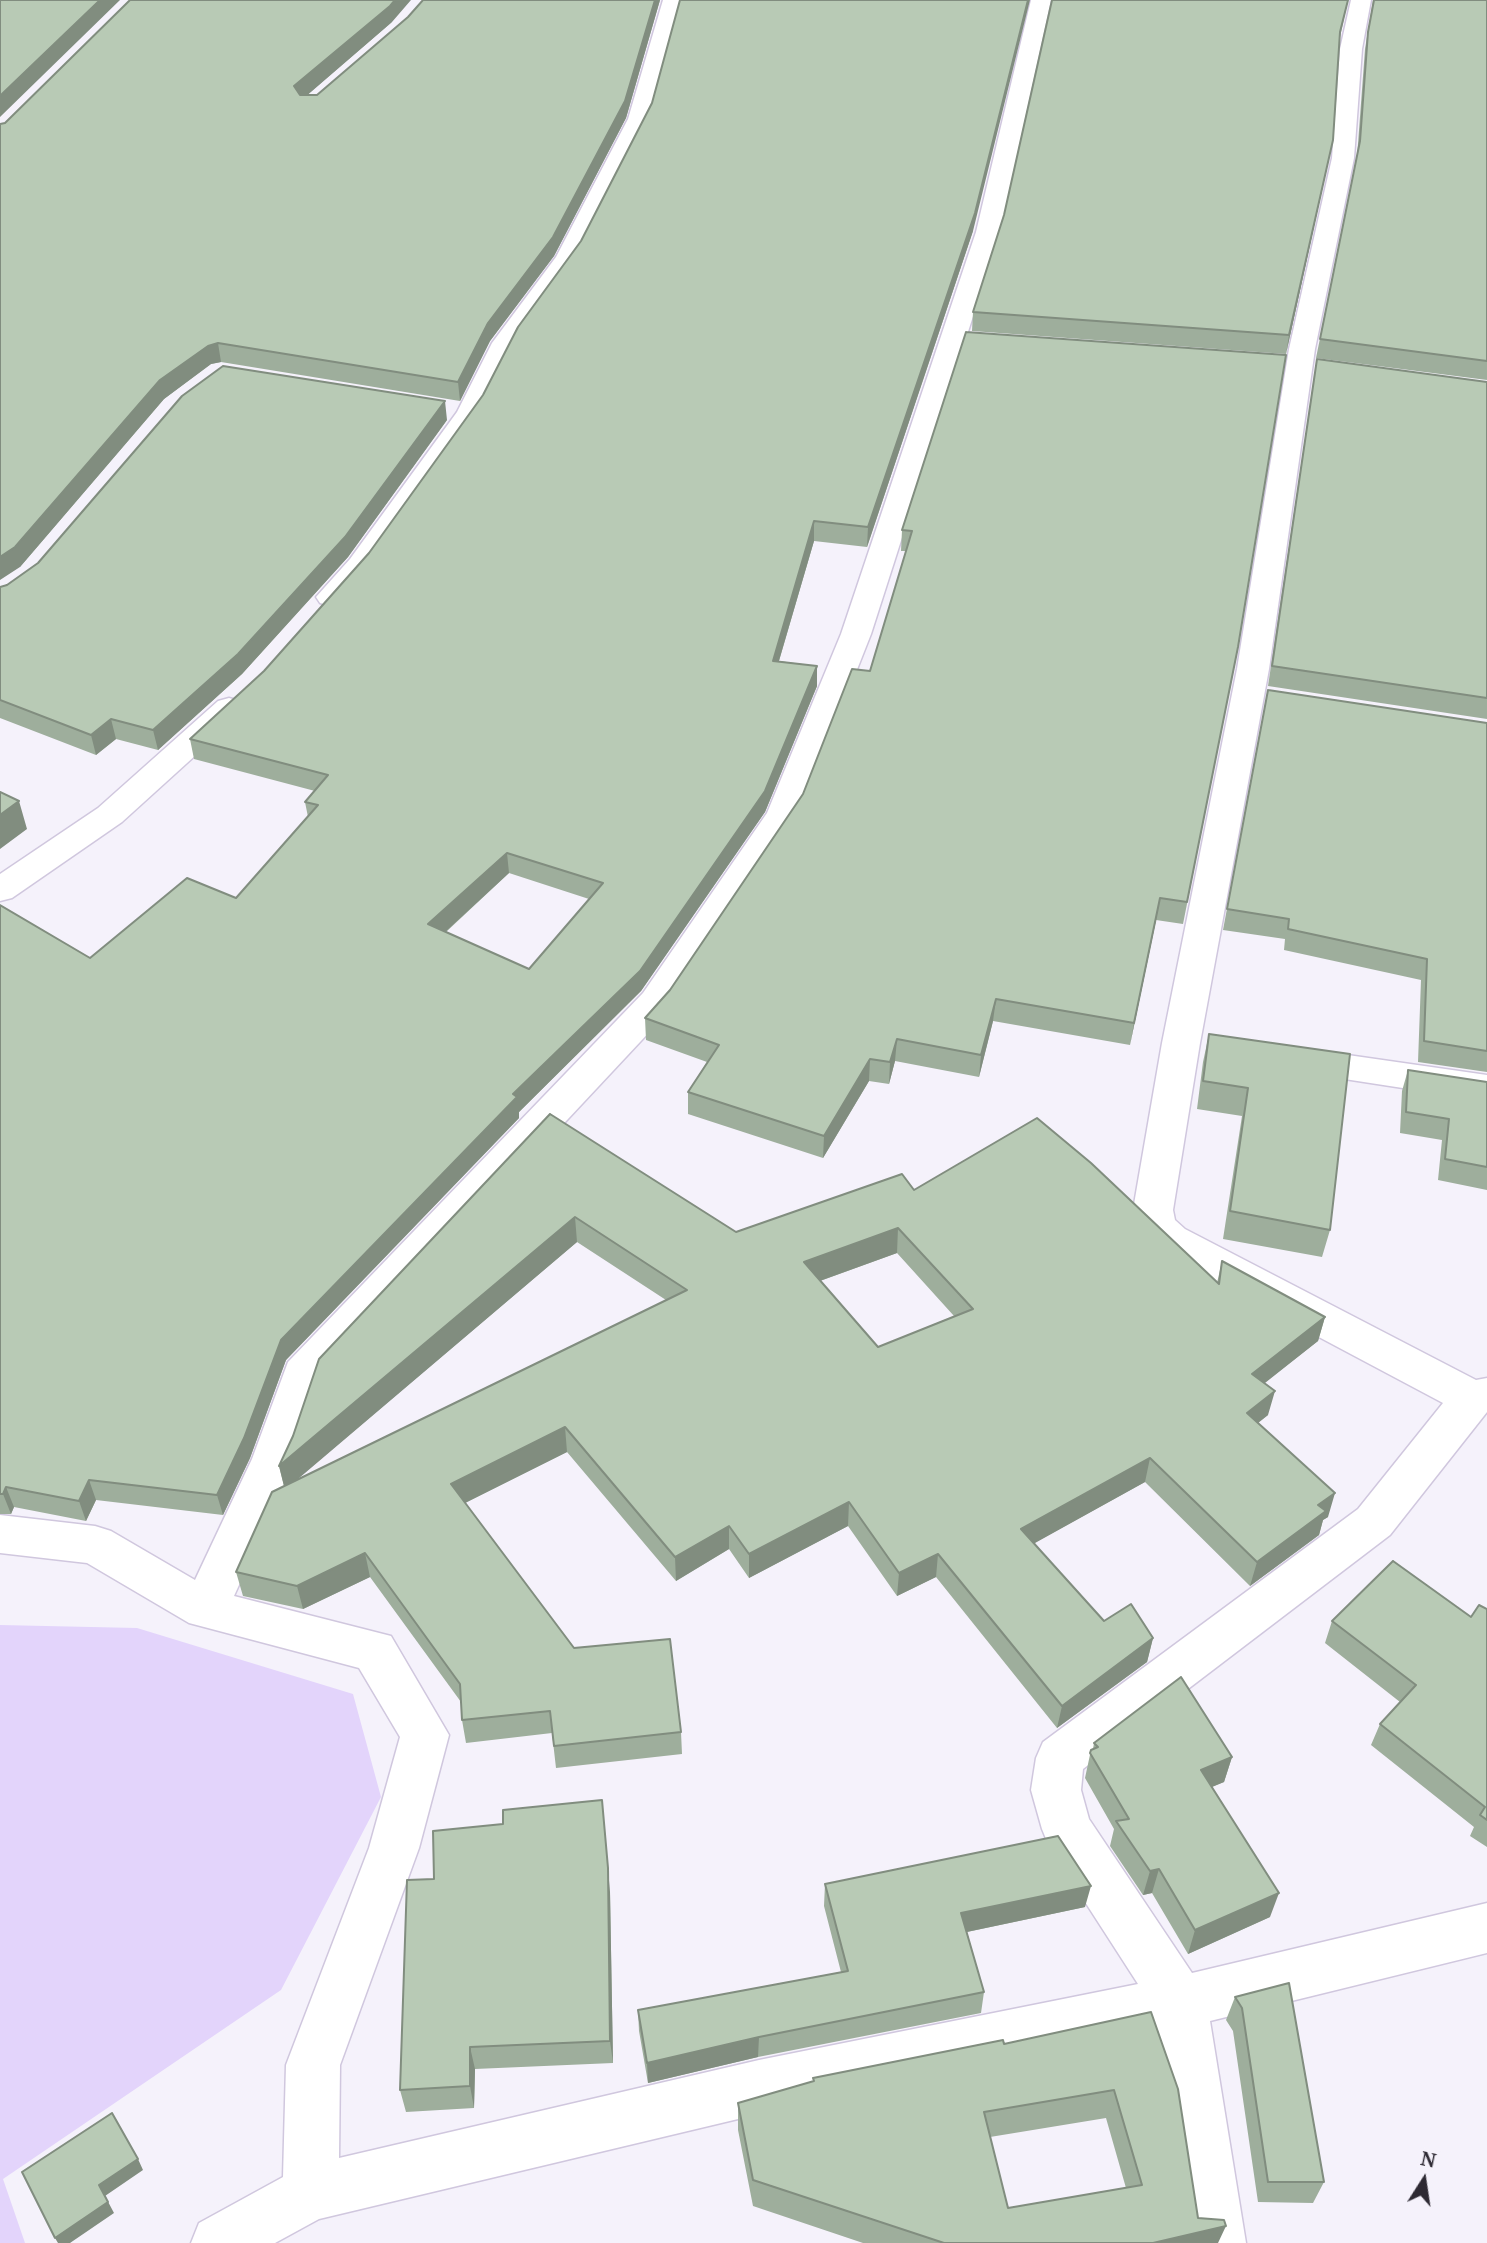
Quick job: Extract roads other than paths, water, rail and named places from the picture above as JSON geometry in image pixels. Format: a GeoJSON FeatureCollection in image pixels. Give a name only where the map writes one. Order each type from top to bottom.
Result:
{"type":"FeatureCollection","features":[{"type":"Feature","properties":{"kind":"street"},"geometry":{"type":"LineString","coordinates":[[316,614],[360,565],[456,411],[568,258],[639,119],[673,0]]}},
{"type":"Feature","properties":{"kind":"street"},"geometry":{"type":"LineString","coordinates":[[205,1609],[274,1459],[303,1374],[656,1002],[783,814],[856,634],[965,342],[1041,0]]}},
{"type":"Feature","properties":{"kind":"street"},"geometry":{"type":"LineString","coordinates":[[1218,2243],[1180,2001],[1067,1829],[1056,1790],[1060,1758],[1374,1522],[1480,1396],[1171,1240],[1156,1226],[1153,1210],[1181,1043],[1262,697],[1299,367],[1343,158],[1351,49],[1361,0]]}},
{"type":"Feature","properties":{"kind":"street"},"geometry":{"type":"LineString","coordinates":[[0,890],[110,815],[245,693]]}},
{"type":"Feature","properties":{"kind":"street"},"geometry":{"type":"LineString","coordinates":[[1181,1043],[1220,1049]]}},
{"type":"Feature","properties":{"kind":"street"},"geometry":{"type":"LineString","coordinates":[[1261,1055],[1487,1088]]}},
{"type":"Feature","properties":{"kind":"street"},"geometry":{"type":"LineString","coordinates":[[0,1534],[95,1545],[205,1609],[374,1651],[425,1735],[394,1848],[313,2065],[310,2193]]}},
{"type":"Feature","properties":{"kind":"street"},"geometry":{"type":"LineString","coordinates":[[219,2243],[310,2193],[759,2087],[1180,2001],[1487,1928]]}}]}
